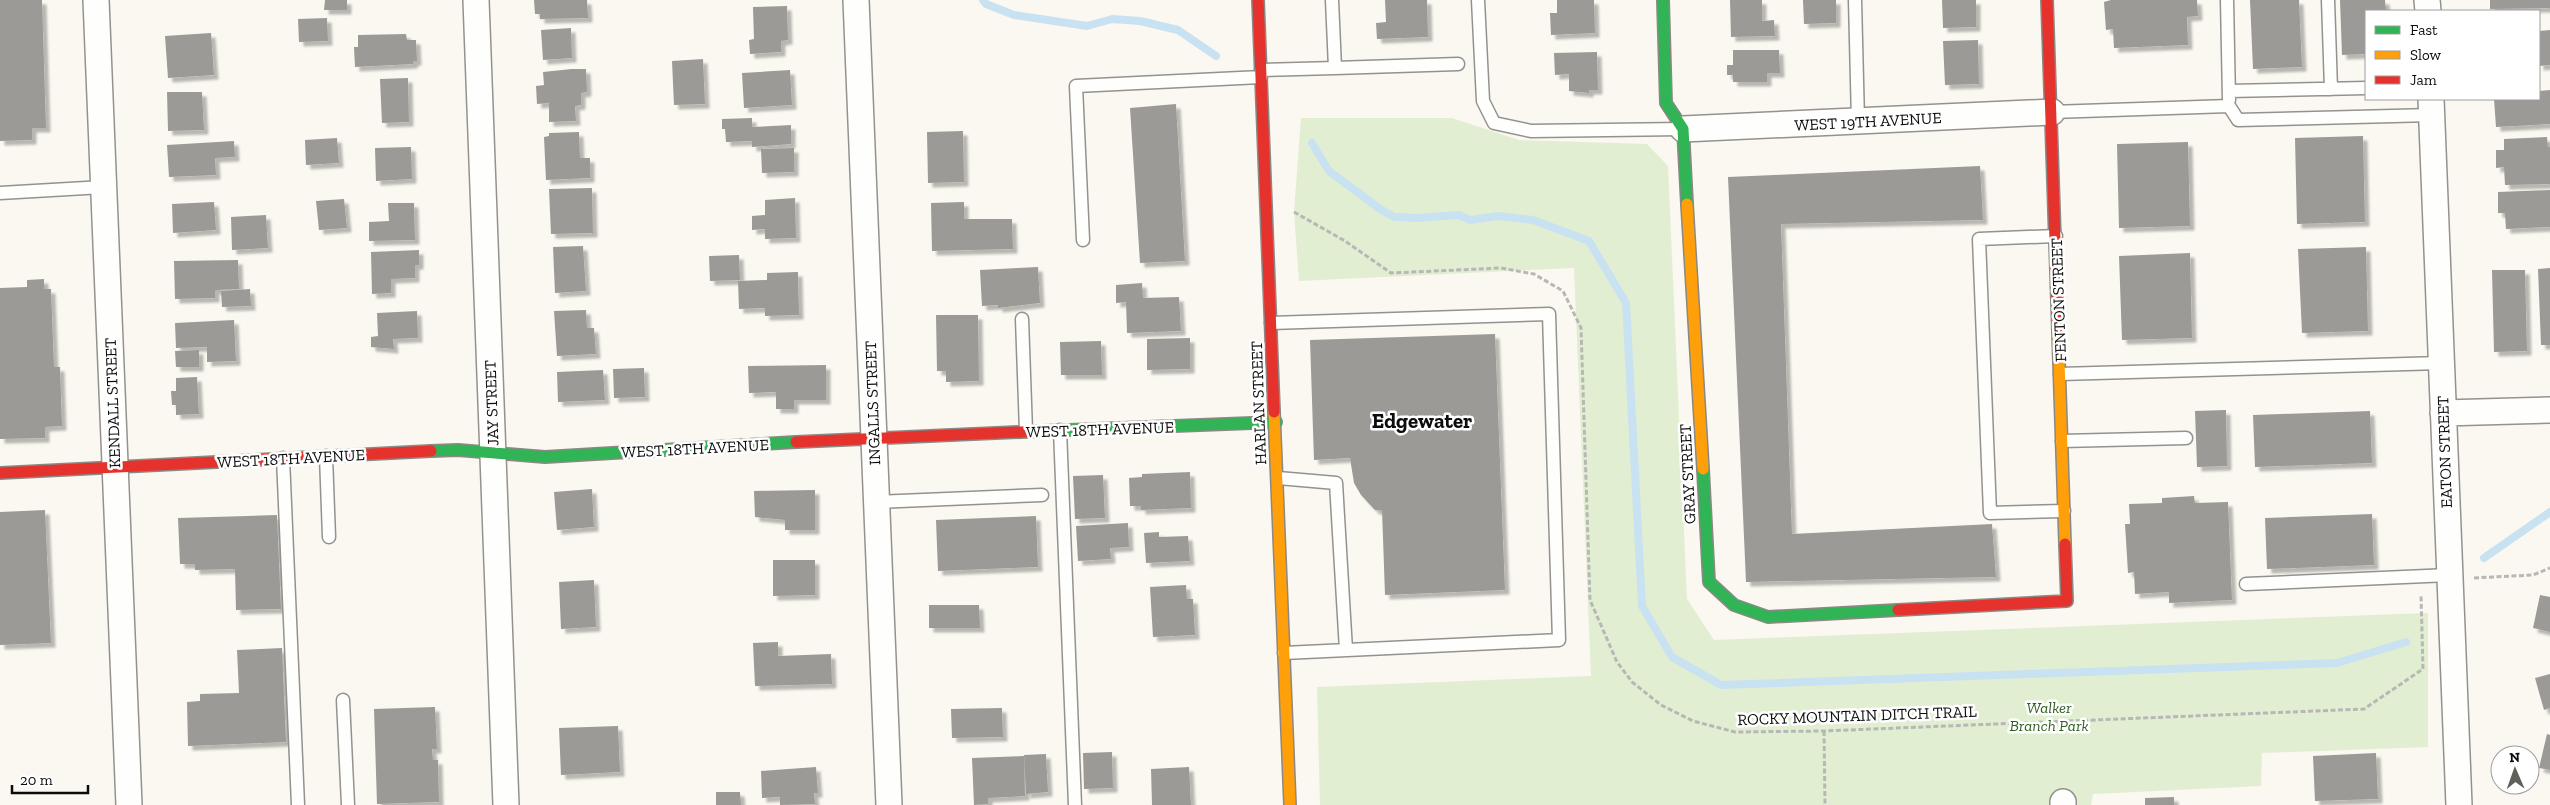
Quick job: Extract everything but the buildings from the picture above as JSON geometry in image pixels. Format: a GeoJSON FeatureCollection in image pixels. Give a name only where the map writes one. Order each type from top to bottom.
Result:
{"type":"FeatureCollection","features":[{"type":"Feature","properties":{"kind":"street","name":"KENDALL STREET"},"geometry":{"type":"LineString","coordinates":[[96,0],[129,805]]}},
{"type":"Feature","properties":{"kind":"street","name":"JAY STREET"},"geometry":{"type":"LineString","coordinates":[[476,0],[506,805]]}},
{"type":"Feature","properties":{"kind":"street","name":"INGALLS STREET"},"geometry":{"type":"LineString","coordinates":[[856,0],[889,805]]}},
{"type":"Feature","properties":{"kind":"street","name":"HARLAN STREET"},"geometry":{"type":"LineString","coordinates":[[1258,0],[1290,805]]}},
{"type":"Feature","properties":{"kind":"street","name":"GRAY STREET"},"geometry":{"type":"LineString","coordinates":[[1663,0],[1666,103],[1683,129],[1709,582],[1734,606],[1768,618],[2067,601]]}},
{"type":"Feature","properties":{"kind":"street","name":"FENTON STREET"},"geometry":{"type":"LineString","coordinates":[[2048,0],[2067,601]]}},
{"type":"Feature","properties":{"kind":"street","name":"EATON STREET"},"geometry":{"type":"LineString","coordinates":[[2431,107],[2443,413],[2457,577],[2459,805]]}},
{"type":"Feature","properties":{"kind":"street","name":"WEST 19TH AVENUE"},"geometry":{"type":"LineString","coordinates":[[1683,129],[2052,112]]}},
{"type":"Feature","properties":{"kind":"street"},"geometry":{"type":"LineString","coordinates":[[2443,413],[2550,410]]}},
{"type":"Feature","properties":{"kind":"street","name":"WEST 18TH AVENUE"},"geometry":{"type":"LineString","coordinates":[[0,473],[458,450],[545,457],[873,437],[1276,422]]}},
{"type":"Feature","properties":{"kind":"lane"},"geometry":{"type":"LineString","coordinates":[[1332,0],[1335,68]]}},
{"type":"Feature","properties":{"kind":"lane"},"geometry":{"type":"LineString","coordinates":[[1478,0],[1483,101],[1494,123],[1531,131],[1683,129]]}},
{"type":"Feature","properties":{"kind":"lane"},"geometry":{"type":"LineString","coordinates":[[1855,0],[1858,121]]}},
{"type":"Feature","properties":{"kind":"lane"},"geometry":{"type":"LineString","coordinates":[[2227,0],[2229,106],[2238,120],[2431,107]]}},
{"type":"Feature","properties":{"kind":"lane"},"geometry":{"type":"LineString","coordinates":[[2328,0],[2331,89]]}},
{"type":"Feature","properties":{"kind":"lane"},"geometry":{"type":"LineString","coordinates":[[1083,240],[1076,86],[1335,68],[1458,64]]}},
{"type":"Feature","properties":{"kind":"lane"},"geometry":{"type":"LineString","coordinates":[[2229,91],[2365,88]]}},
{"type":"Feature","properties":{"kind":"lane"},"geometry":{"type":"LineString","coordinates":[[2052,112],[2229,106]]}},
{"type":"Feature","properties":{"kind":"lane"},"geometry":{"type":"LineString","coordinates":[[0,193],[103,187]]}},
{"type":"Feature","properties":{"kind":"lane"},"geometry":{"type":"LineString","coordinates":[[2056,236],[1979,239],[1990,513],[2064,511]]}},
{"type":"Feature","properties":{"kind":"lane"},"geometry":{"type":"LineString","coordinates":[[1271,323],[1549,314],[1559,640],[1284,653]]}},
{"type":"Feature","properties":{"kind":"lane"},"geometry":{"type":"LineString","coordinates":[[1022,319],[1026,431]]}},
{"type":"Feature","properties":{"kind":"lane"},"geometry":{"type":"LineString","coordinates":[[2060,374],[2441,363]]}},
{"type":"Feature","properties":{"kind":"lane"},"geometry":{"type":"LineString","coordinates":[[1060,430],[1075,805]]}},
{"type":"Feature","properties":{"kind":"lane"},"geometry":{"type":"LineString","coordinates":[[2062,441],[2186,438]]}},
{"type":"Feature","properties":{"kind":"lane"},"geometry":{"type":"LineString","coordinates":[[326,456],[329,537]]}},
{"type":"Feature","properties":{"kind":"lane"},"geometry":{"type":"LineString","coordinates":[[283,458],[298,805]]}},
{"type":"Feature","properties":{"kind":"lane"},"geometry":{"type":"LineString","coordinates":[[1278,478],[1336,483],[1346,650]]}},
{"type":"Feature","properties":{"kind":"lane"},"geometry":{"type":"LineString","coordinates":[[876,502],[1042,495]]}},
{"type":"Feature","properties":{"kind":"lane"},"geometry":{"type":"LineString","coordinates":[[2246,584],[2457,577]]}},
{"type":"Feature","properties":{"kind":"lane"},"geometry":{"type":"LineString","coordinates":[[343,700],[348,805]]}},
{"type":"Feature","properties":{"kind":"path","name":"ROCKY MOUNTAIN DITCH TRAIL"},"geometry":{"type":"LineString","coordinates":[[1294,212],[1345,241],[1390,273],[1501,268],[1534,274],[1563,291],[1581,328],[1590,600],[1617,662],[1632,682],[1661,705],[1693,721],[1734,732],[1824,731],[2364,710],[2423,669],[2421,592]]}},
{"type":"Feature","properties":{"kind":"path"},"geometry":{"type":"LineString","coordinates":[[2457,577],[2533,575],[2550,568]]}},
{"type":"Feature","properties":{"kind":"path"},"geometry":{"type":"LineString","coordinates":[[1824,731],[1826,805]]}},
{"type":"Feature","properties":{"kind":"green space","name":"Walker Branch Park"},"geometry":{"type":"Polygon","coordinates":[[[1301,118],[1452,118],[1519,140],[1647,144],[1668,166],[1687,599],[1714,640],[2428,613],[2428,747],[2262,753],[2261,786],[2093,794],[2091,805],[1320,805],[1317,687],[1591,676],[1574,268],[1299,281],[1294,212],[1301,118]]]}},
{"type":"Feature","properties":{"kind":"waterway"},"geometry":{"type":"LineString","coordinates":[[983,0],[986,4],[1014,15],[1087,26],[1112,19],[1140,21],[1178,30],[1216,56]]}},
{"type":"Feature","properties":{"kind":"waterway"},"geometry":{"type":"LineString","coordinates":[[1312,143],[1329,171],[1380,209],[1394,217],[1417,218],[1459,215],[1470,220],[1498,216],[1533,220],[1589,241],[1626,303],[1642,606],[1672,657],[1721,685],[2337,663],[2406,642]]}},
{"type":"Feature","properties":{"kind":"waterway"},"geometry":{"type":"LineString","coordinates":[[2484,558],[2550,512]]}},
{"type":"Feature","properties":{"kind":"traffic: fast"},"geometry":{"type":"LineString","coordinates":[[1663,0],[1666,103],[1683,129],[1687,204]]}},
{"type":"Feature","properties":{"kind":"traffic: fast"},"geometry":{"type":"LineString","coordinates":[[1043,431],[1276,422]]}},
{"type":"Feature","properties":{"kind":"traffic: fast"},"geometry":{"type":"LineString","coordinates":[[431,451],[458,450],[545,457],[796,442]]}},
{"type":"Feature","properties":{"kind":"traffic: fast"},"geometry":{"type":"LineString","coordinates":[[1703,469],[1709,582],[1734,605],[1768,617],[1898,610]]}},
{"type":"Feature","properties":{"kind":"traffic: slow"},"geometry":{"type":"LineString","coordinates":[[1687,204],[1703,469]]}},
{"type":"Feature","properties":{"kind":"traffic: slow"},"geometry":{"type":"LineString","coordinates":[[2058,331],[2065,544]]}},
{"type":"Feature","properties":{"kind":"traffic: slow"},"geometry":{"type":"LineString","coordinates":[[1274,412],[1290,805]]}},
{"type":"Feature","properties":{"kind":"traffic: jam"},"geometry":{"type":"LineString","coordinates":[[1258,0],[1274,412]]}},
{"type":"Feature","properties":{"kind":"traffic: jam"},"geometry":{"type":"LineString","coordinates":[[2047,0],[2058,331]]}},
{"type":"Feature","properties":{"kind":"traffic: jam"},"geometry":{"type":"LineString","coordinates":[[796,442],[1043,431]]}},
{"type":"Feature","properties":{"kind":"traffic: jam"},"geometry":{"type":"LineString","coordinates":[[0,473],[431,451]]}},
{"type":"Feature","properties":{"kind":"traffic: jam"},"geometry":{"type":"LineString","coordinates":[[1898,610],[2067,601],[2065,544]]}},
{"type":"Feature","properties":{"kind":"district","name":"Edgewater"},"geometry":{"type":"Point","coordinates":[1422,421]}}]}
